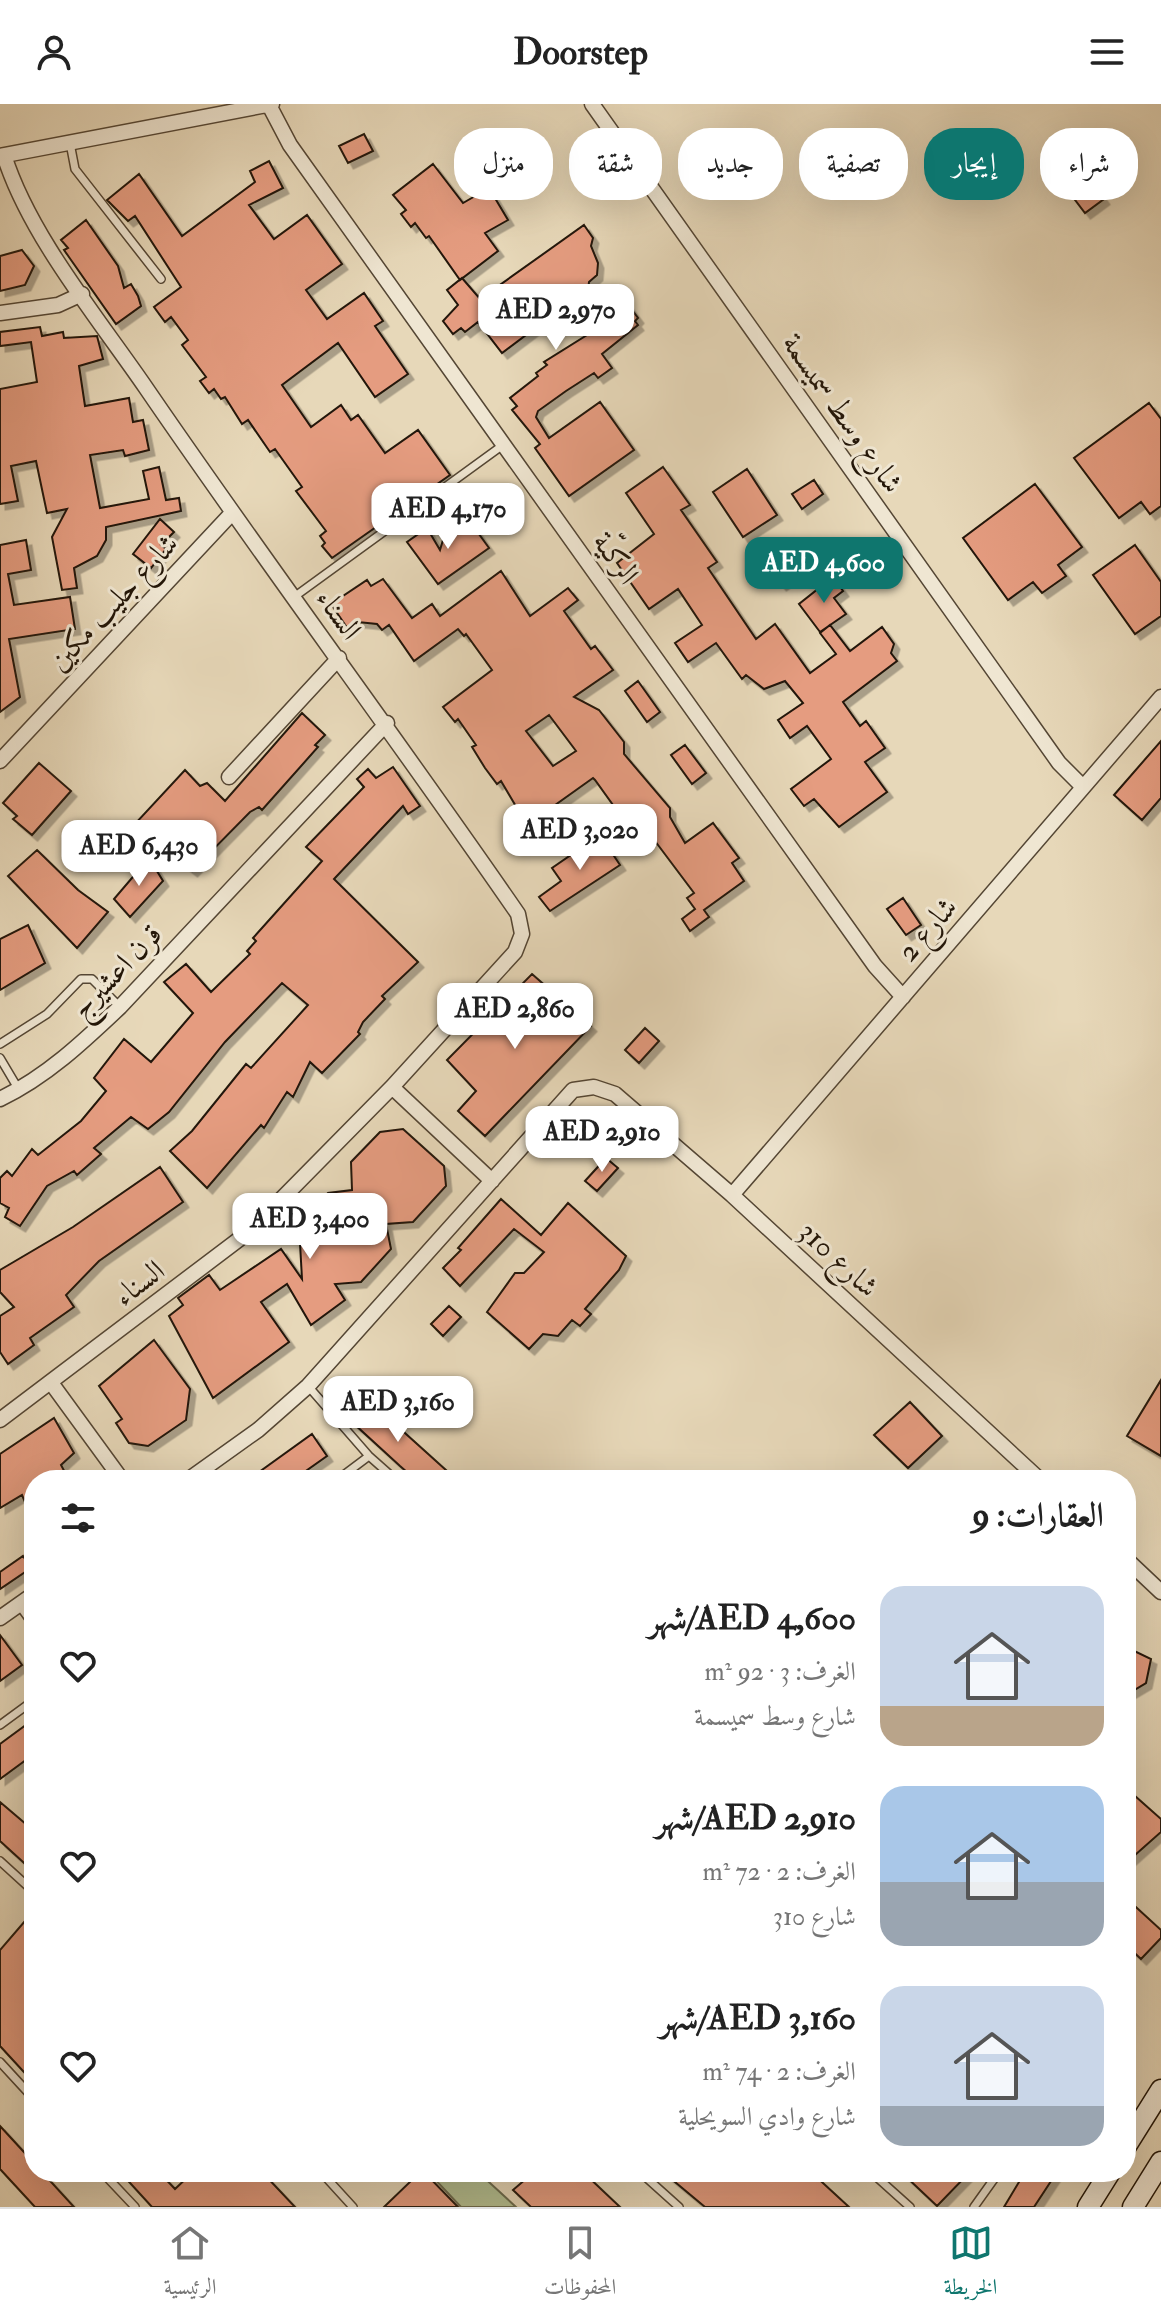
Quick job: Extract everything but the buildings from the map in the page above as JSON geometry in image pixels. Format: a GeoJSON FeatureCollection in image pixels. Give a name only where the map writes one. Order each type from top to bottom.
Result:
{"type":"FeatureCollection","features":[{"type":"Feature","properties":{"kind":"main road"},"geometry":{"type":"LineString","coordinates":[[1136,2130],[1161,2090]]}},
{"type":"Feature","properties":{"kind":"main road"},"geometry":{"type":"LineString","coordinates":[[1133,2207],[1161,2162]]}},
{"type":"Feature","properties":{"kind":"main road"},"geometry":{"type":"LineString","coordinates":[[1088,2207],[1104,2182]]}},
{"type":"Feature","properties":{"kind":"street"},"geometry":{"type":"LineString","coordinates":[[2,156],[270,104]]}},
{"type":"Feature","properties":{"kind":"street","name":"الركيّة"},"geometry":{"type":"LineString","coordinates":[[270,104],[290,145],[875,966],[903,997]]}},
{"type":"Feature","properties":{"kind":"street","name":"شارع وسط سميسمة"},"geometry":{"type":"LineString","coordinates":[[592,104],[1050,750],[1083,787]]}},
{"type":"Feature","properties":{"kind":"street","name":"السناء"},"geometry":{"type":"LineString","coordinates":[[0,1420],[52,1384],[250,1231],[392,1087],[515,952],[522,934],[518,914],[387,723],[232,513],[82,294],[14,186],[2,156]]}},
{"type":"Feature","properties":{"kind":"street"},"geometry":{"type":"LineString","coordinates":[[0,313],[58,305],[82,294]]}},
{"type":"Feature","properties":{"kind":"street","name":"شارع جليب مكين"},"geometry":{"type":"LineString","coordinates":[[0,761],[232,513]]}},
{"type":"Feature","properties":{"kind":"street"},"geometry":{"type":"LineString","coordinates":[[229,777],[339,658]]}},
{"type":"Feature","properties":{"kind":"street","name":"شارع 2"},"geometry":{"type":"LineString","coordinates":[[732,1195],[1161,697]]}},
{"type":"Feature","properties":{"kind":"street","name":"قرن اعشيرج"},"geometry":{"type":"LineString","coordinates":[[0,1099],[19,1090],[75,1050],[120,1007],[387,723]]}},
{"type":"Feature","properties":{"kind":"street"},"geometry":{"type":"LineString","coordinates":[[202,1470],[258,1430],[308,1386],[492,1181],[392,1087]]}},
{"type":"Feature","properties":{"kind":"street","name":"شارع 310"},"geometry":{"type":"LineString","coordinates":[[492,1181],[573,1090],[594,1087],[615,1094],[732,1195],[1029,1470]]}},
{"type":"Feature","properties":{"kind":"street"},"geometry":{"type":"LineString","coordinates":[[52,1384],[115,1470]]}},
{"type":"Feature","properties":{"kind":"street"},"geometry":{"type":"LineString","coordinates":[[1136,1568],[1161,1592]]}},
{"type":"Feature","properties":{"kind":"street"},"geometry":{"type":"LineString","coordinates":[[0,1618],[24,1601]]}},
{"type":"Feature","properties":{"kind":"lane"},"geometry":{"type":"LineString","coordinates":[[70,143],[75,169],[161,279]]}},
{"type":"Feature","properties":{"kind":"lane"},"geometry":{"type":"LineString","coordinates":[[294,597],[503,445]]}},
{"type":"Feature","properties":{"kind":"lane"},"geometry":{"type":"LineString","coordinates":[[0,1044],[47,1014],[81,979],[92,979],[120,1007]]}},
{"type":"Feature","properties":{"kind":"lane"},"geometry":{"type":"LineString","coordinates":[[0,1058],[19,1090]]}},
{"type":"Feature","properties":{"kind":"lane"},"geometry":{"type":"LineString","coordinates":[[308,1386],[385,1470]]}},
{"type":"Feature","properties":{"kind":"lane"},"geometry":{"type":"LineString","coordinates":[[350,1470],[369,1456]]}},
{"type":"Feature","properties":{"kind":"lane"},"geometry":{"type":"LineString","coordinates":[[19,1605],[24,1612]]}},
{"type":"Feature","properties":{"kind":"lane"},"geometry":{"type":"LineString","coordinates":[[0,1725],[24,1707]]}},
{"type":"Feature","properties":{"kind":"lane"},"geometry":{"type":"LineString","coordinates":[[0,1861],[24,1883]]}},
{"type":"Feature","properties":{"kind":"lane"},"geometry":{"type":"LineString","coordinates":[[0,2062],[24,2088]]}},
{"type":"Feature","properties":{"kind":"lane"},"geometry":{"type":"LineString","coordinates":[[111,2182],[135,2207]]}},
{"type":"Feature","properties":{"kind":"lane"},"geometry":{"type":"LineString","coordinates":[[330,2182],[353,2207]]}},
{"type":"Feature","properties":{"kind":"lane"},"geometry":{"type":"LineString","coordinates":[[651,2182],[679,2207]]}},
{"type":"Feature","properties":{"kind":"lane"},"geometry":{"type":"LineString","coordinates":[[882,2182],[910,2207]]}},
{"type":"Feature","properties":{"kind":"lane"},"geometry":{"type":"LineString","coordinates":[[974,2207],[992,2182]]}},
{"type":"Feature","properties":{"kind":"green space"},"geometry":{"type":"Polygon","coordinates":[[[437,2182],[489,2182],[516,2207],[461,2207],[437,2182]]]}}]}
